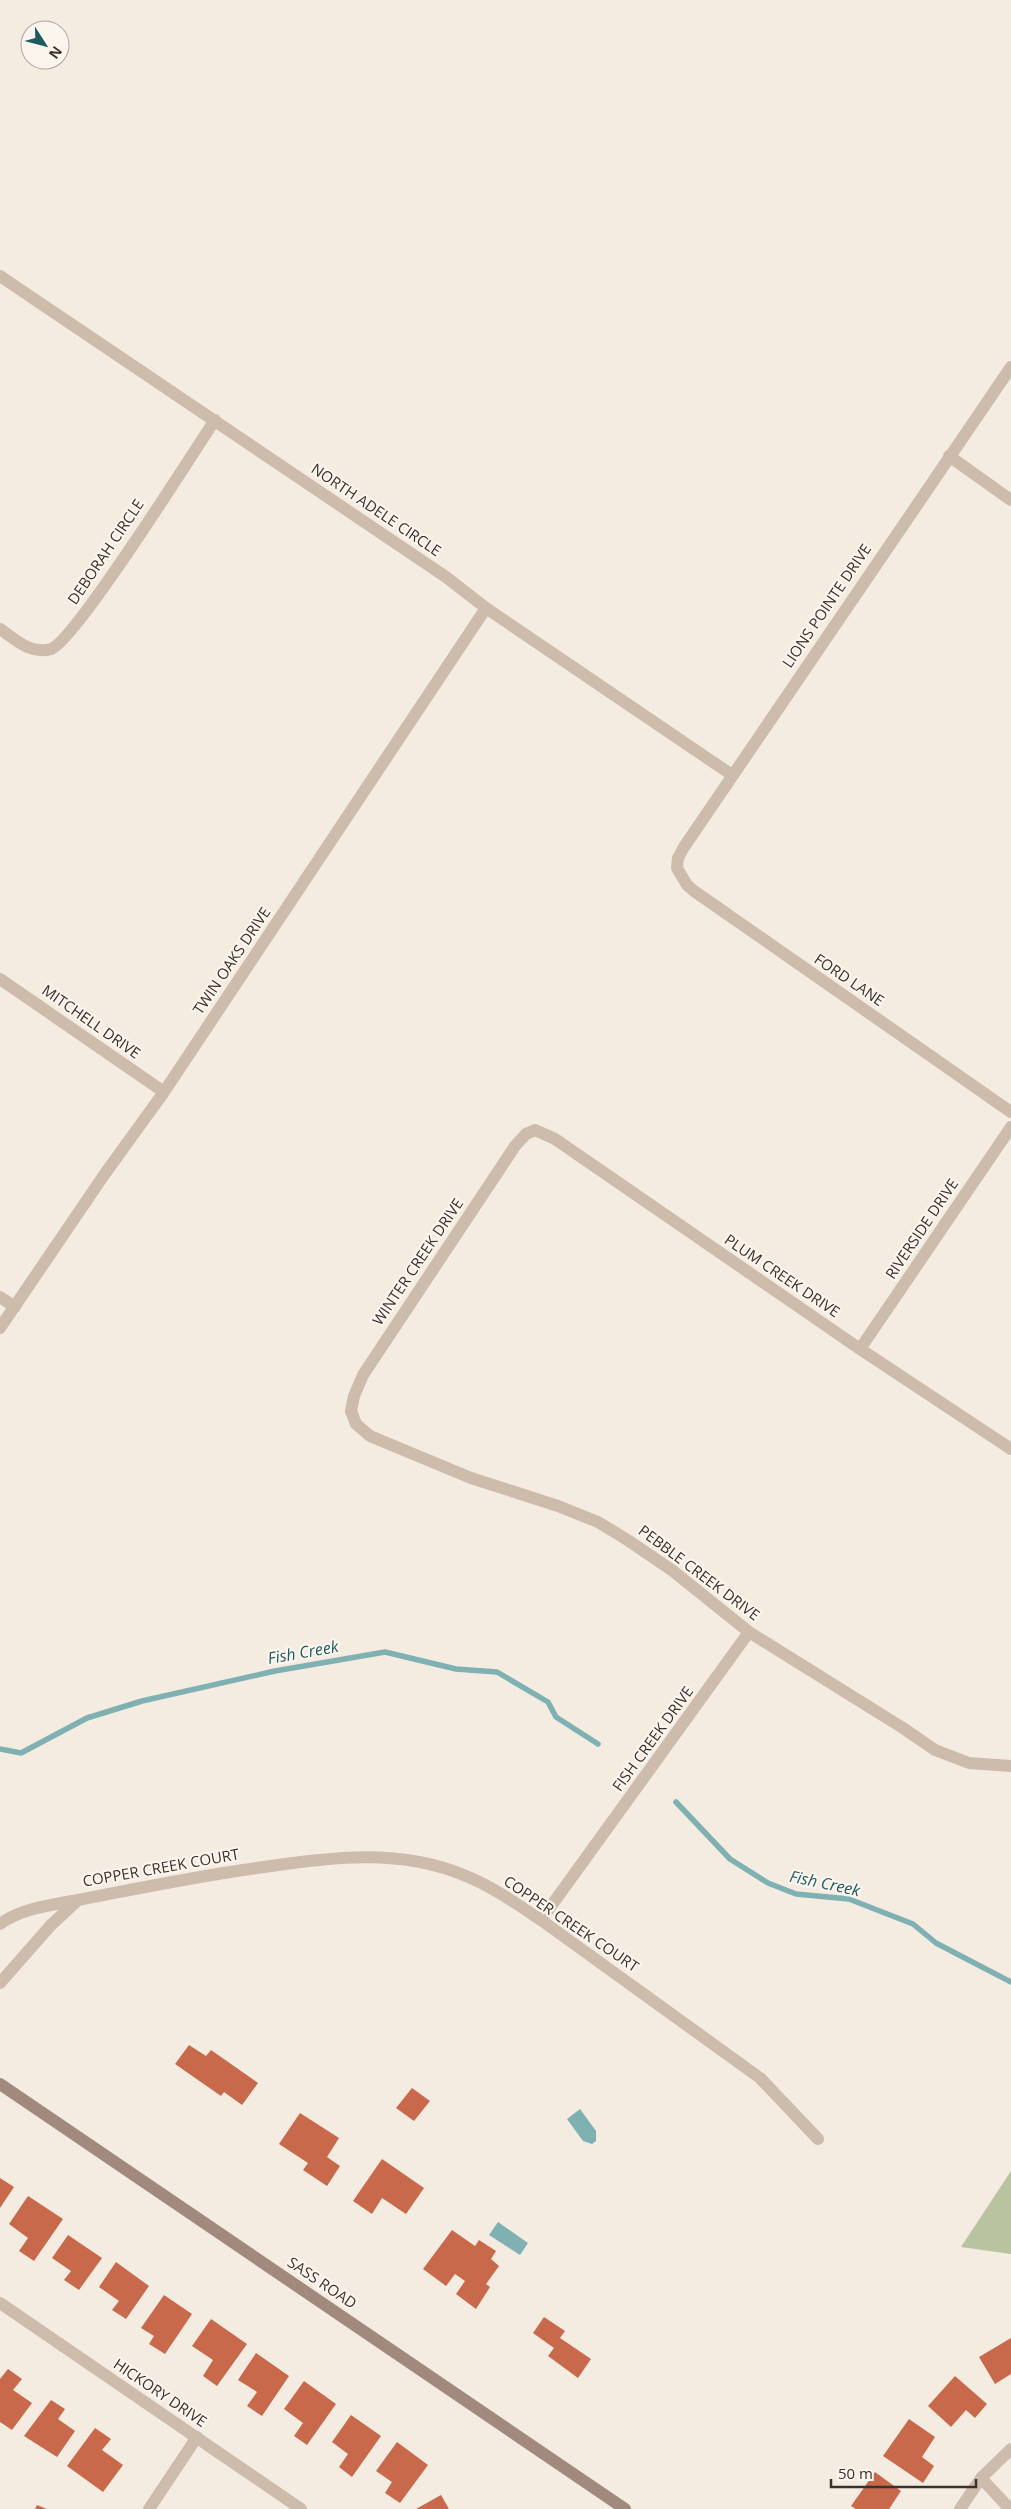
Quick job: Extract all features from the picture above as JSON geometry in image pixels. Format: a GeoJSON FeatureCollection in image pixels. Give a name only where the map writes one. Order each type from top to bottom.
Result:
{"type":"FeatureCollection","features":[{"type":"Feature","properties":{"kind":"street","name":"NORTH ADELE CIRCLE"},"geometry":{"type":"LineString","coordinates":[[0,276],[446,577],[486,608],[732,775]]}},
{"type":"Feature","properties":{"kind":"street","name":"LIONS POINTE DRIVE"},"geometry":{"type":"LineString","coordinates":[[677,868],[678,858],[684,847],[1011,366]]}},
{"type":"Feature","properties":{"kind":"street","name":"DEBORAH CIRCLE"},"geometry":{"type":"LineString","coordinates":[[0,629],[26,647],[36,651],[59,645],[89,607],[215,420]]}},
{"type":"Feature","properties":{"kind":"street"},"geometry":{"type":"LineString","coordinates":[[949,456],[1011,500]]}},
{"type":"Feature","properties":{"kind":"street","name":"TWIN OAKS DRIVE"},"geometry":{"type":"LineString","coordinates":[[0,1328],[104,1175],[164,1092],[486,608]]}},
{"type":"Feature","properties":{"kind":"street","name":"FORD LANE"},"geometry":{"type":"LineString","coordinates":[[677,868],[687,885],[733,919],[1011,1112]]}},
{"type":"Feature","properties":{"kind":"street","name":"MITCHELL DRIVE"},"geometry":{"type":"LineString","coordinates":[[0,979],[164,1092]]}},
{"type":"Feature","properties":{"kind":"street","name":"RIVERSIDE DRIVE"},"geometry":{"type":"LineString","coordinates":[[860,1349],[1011,1127]]}},
{"type":"Feature","properties":{"kind":"street","name":"PLUM CREEK DRIVE"},"geometry":{"type":"LineString","coordinates":[[535,1130],[556,1138],[860,1349],[1011,1449]]}},
{"type":"Feature","properties":{"kind":"street","name":"WINTER CREEK DRIVE"},"geometry":{"type":"LineString","coordinates":[[356,1424],[351,1412],[363,1375],[515,1146],[526,1134],[535,1130]]}},
{"type":"Feature","properties":{"kind":"street"},"geometry":{"type":"LineString","coordinates":[[0,1297],[15,1307]]}},
{"type":"Feature","properties":{"kind":"street","name":"PEBBLE CREEK DRIVE"},"geometry":{"type":"LineString","coordinates":[[356,1424],[370,1436],[413,1455],[471,1478],[558,1506],[598,1522],[629,1540],[672,1570],[749,1632],[935,1750],[969,1763],[1011,1766]]}},
{"type":"Feature","properties":{"kind":"street","name":"FISH CREEK DRIVE"},"geometry":{"type":"LineString","coordinates":[[541,1920],[749,1632]]}},
{"type":"Feature","properties":{"kind":"street","name":"COPPER CREEK COURT"},"geometry":{"type":"LineString","coordinates":[[0,1924],[8,1918],[36,1908],[211,1874],[332,1857],[371,1856],[409,1861],[465,1875],[504,1895],[541,1920],[760,2078],[818,2139]]}},
{"type":"Feature","properties":{"kind":"street","name":"COPPER CREEK COURT"},"geometry":{"type":"LineString","coordinates":[[0,1984],[51,1925],[78,1900]]}},
{"type":"Feature","properties":{"kind":"street","name":"SASS ROAD"},"geometry":{"type":"LineString","coordinates":[[0,2084],[625,2509]]}},
{"type":"Feature","properties":{"kind":"street","name":"HICKORY DRIVE"},"geometry":{"type":"LineString","coordinates":[[0,2303],[302,2509]]}},
{"type":"Feature","properties":{"kind":"street"},"geometry":{"type":"LineString","coordinates":[[148,2509],[197,2437]]}},
{"type":"Feature","properties":{"kind":"street"},"geometry":{"type":"LineString","coordinates":[[960,2509],[981,2478],[1011,2449]]}},
{"type":"Feature","properties":{"kind":"street"},"geometry":{"type":"LineString","coordinates":[[981,2478],[1010,2509]]}},
{"type":"Feature","properties":{"kind":"green space"},"geometry":{"type":"Polygon","coordinates":[[[1011,2171],[1011,2254],[961,2247],[1011,2171]]]}},
{"type":"Feature","properties":{"kind":"water"},"geometry":{"type":"Polygon","coordinates":[[[580,2109],[596,2131],[596,2141],[592,2144],[583,2141],[567,2119],[580,2109]]]}},
{"type":"Feature","properties":{"kind":"water"},"geometry":{"type":"Polygon","coordinates":[[[498,2222],[528,2243],[520,2255],[489,2235],[498,2222]]]}},
{"type":"Feature","properties":{"kind":"building"},"geometry":{"type":"Polygon","coordinates":[[[189,2045],[206,2056],[211,2050],[258,2083],[242,2105],[224,2092],[221,2096],[175,2064],[189,2045]]]}},
{"type":"Feature","properties":{"kind":"building"},"geometry":{"type":"Polygon","coordinates":[[[412,2088],[430,2101],[414,2121],[396,2108],[412,2088]]]}},
{"type":"Feature","properties":{"kind":"building"},"geometry":{"type":"Polygon","coordinates":[[[300,2113],[339,2138],[327,2157],[340,2166],[327,2186],[303,2170],[308,2163],[279,2144],[300,2113]]]}},
{"type":"Feature","properties":{"kind":"building"},"geometry":{"type":"Polygon","coordinates":[[[382,2159],[424,2188],[406,2214],[382,2198],[372,2214],[353,2201],[382,2159]]]}},
{"type":"Feature","properties":{"kind":"building"},"geometry":{"type":"Polygon","coordinates":[[[0,2178],[14,2187],[0,2208],[0,2178]]]}},
{"type":"Feature","properties":{"kind":"building"},"geometry":{"type":"Polygon","coordinates":[[[28,2196],[63,2219],[34,2261],[19,2251],[28,2238],[9,2224],[28,2196]]]}},
{"type":"Feature","properties":{"kind":"building"},"geometry":{"type":"Polygon","coordinates":[[[452,2230],[475,2246],[479,2240],[496,2251],[491,2259],[499,2266],[486,2284],[490,2287],[476,2309],[456,2294],[465,2281],[455,2274],[446,2286],[423,2269],[452,2230]]]}},
{"type":"Feature","properties":{"kind":"building"},"geometry":{"type":"Polygon","coordinates":[[[68,2235],[102,2258],[79,2290],[64,2280],[71,2271],[52,2258],[68,2235]]]}},
{"type":"Feature","properties":{"kind":"building"},"geometry":{"type":"Polygon","coordinates":[[[116,2262],[149,2286],[126,2319],[112,2310],[119,2301],[99,2287],[116,2262]]]}},
{"type":"Feature","properties":{"kind":"building"},"geometry":{"type":"Polygon","coordinates":[[[164,2295],[192,2314],[165,2354],[149,2344],[154,2336],[141,2328],[164,2295]]]}},
{"type":"Feature","properties":{"kind":"building"},"geometry":{"type":"Polygon","coordinates":[[[544,2317],[565,2331],[560,2338],[591,2359],[578,2378],[548,2356],[554,2348],[533,2333],[544,2317]]]}},
{"type":"Feature","properties":{"kind":"building"},"geometry":{"type":"Polygon","coordinates":[[[211,2319],[247,2344],[217,2386],[203,2376],[213,2360],[192,2346],[211,2319]]]}},
{"type":"Feature","properties":{"kind":"building"},"geometry":{"type":"Polygon","coordinates":[[[1011,2338],[1011,2374],[995,2384],[979,2357],[1011,2338]]]}},
{"type":"Feature","properties":{"kind":"building"},"geometry":{"type":"Polygon","coordinates":[[[256,2353],[289,2376],[262,2416],[247,2406],[257,2392],[238,2380],[256,2353]]]}},
{"type":"Feature","properties":{"kind":"building"},"geometry":{"type":"Polygon","coordinates":[[[8,2369],[22,2379],[13,2390],[32,2403],[12,2430],[0,2422],[0,2379],[8,2369]]]}},
{"type":"Feature","properties":{"kind":"building"},"geometry":{"type":"Polygon","coordinates":[[[955,2376],[987,2404],[975,2418],[966,2410],[951,2427],[928,2406],[955,2376]]]}},
{"type":"Feature","properties":{"kind":"building"},"geometry":{"type":"Polygon","coordinates":[[[304,2381],[336,2404],[307,2445],[294,2436],[303,2423],[284,2409],[304,2381]]]}},
{"type":"Feature","properties":{"kind":"building"},"geometry":{"type":"Polygon","coordinates":[[[51,2400],[65,2409],[58,2419],[75,2431],[57,2457],[24,2436],[51,2400]]]}},
{"type":"Feature","properties":{"kind":"building"},"geometry":{"type":"Polygon","coordinates":[[[351,2415],[381,2436],[352,2477],[339,2467],[348,2454],[332,2442],[351,2415]]]}},
{"type":"Feature","properties":{"kind":"building"},"geometry":{"type":"Polygon","coordinates":[[[909,2419],[935,2437],[922,2457],[934,2466],[923,2483],[883,2456],[909,2419]]]}},
{"type":"Feature","properties":{"kind":"building"},"geometry":{"type":"Polygon","coordinates":[[[95,2428],[111,2439],[102,2450],[123,2465],[103,2492],[67,2466],[95,2428]]]}},
{"type":"Feature","properties":{"kind":"building"},"geometry":{"type":"Polygon","coordinates":[[[397,2442],[428,2465],[400,2503],[385,2493],[392,2482],[376,2471],[397,2442]]]}},
{"type":"Feature","properties":{"kind":"building"},"geometry":{"type":"Polygon","coordinates":[[[875,2472],[901,2491],[889,2509],[856,2509],[851,2506],[875,2472]]]}},
{"type":"Feature","properties":{"kind":"building"},"geometry":{"type":"Polygon","coordinates":[[[441,2495],[449,2509],[416,2509],[441,2495]]]}},
{"type":"Feature","properties":{"kind":"building"},"geometry":{"type":"Polygon","coordinates":[[[37,2505],[47,2509],[35,2509],[37,2505]]]}},
{"type":"Feature","properties":{"kind":"waterway","name":"Fish Creek"},"geometry":{"type":"LineString","coordinates":[[0,1749],[21,1753],[87,1718],[142,1701],[275,1671],[385,1652],[456,1669],[497,1672],[548,1702],[556,1717],[598,1744]]}},
{"type":"Feature","properties":{"kind":"waterway","name":"Fish Creek"},"geometry":{"type":"LineString","coordinates":[[676,1802],[730,1859],[768,1883],[796,1894],[849,1899],[913,1924],[936,1943],[1011,1982]]}}]}
